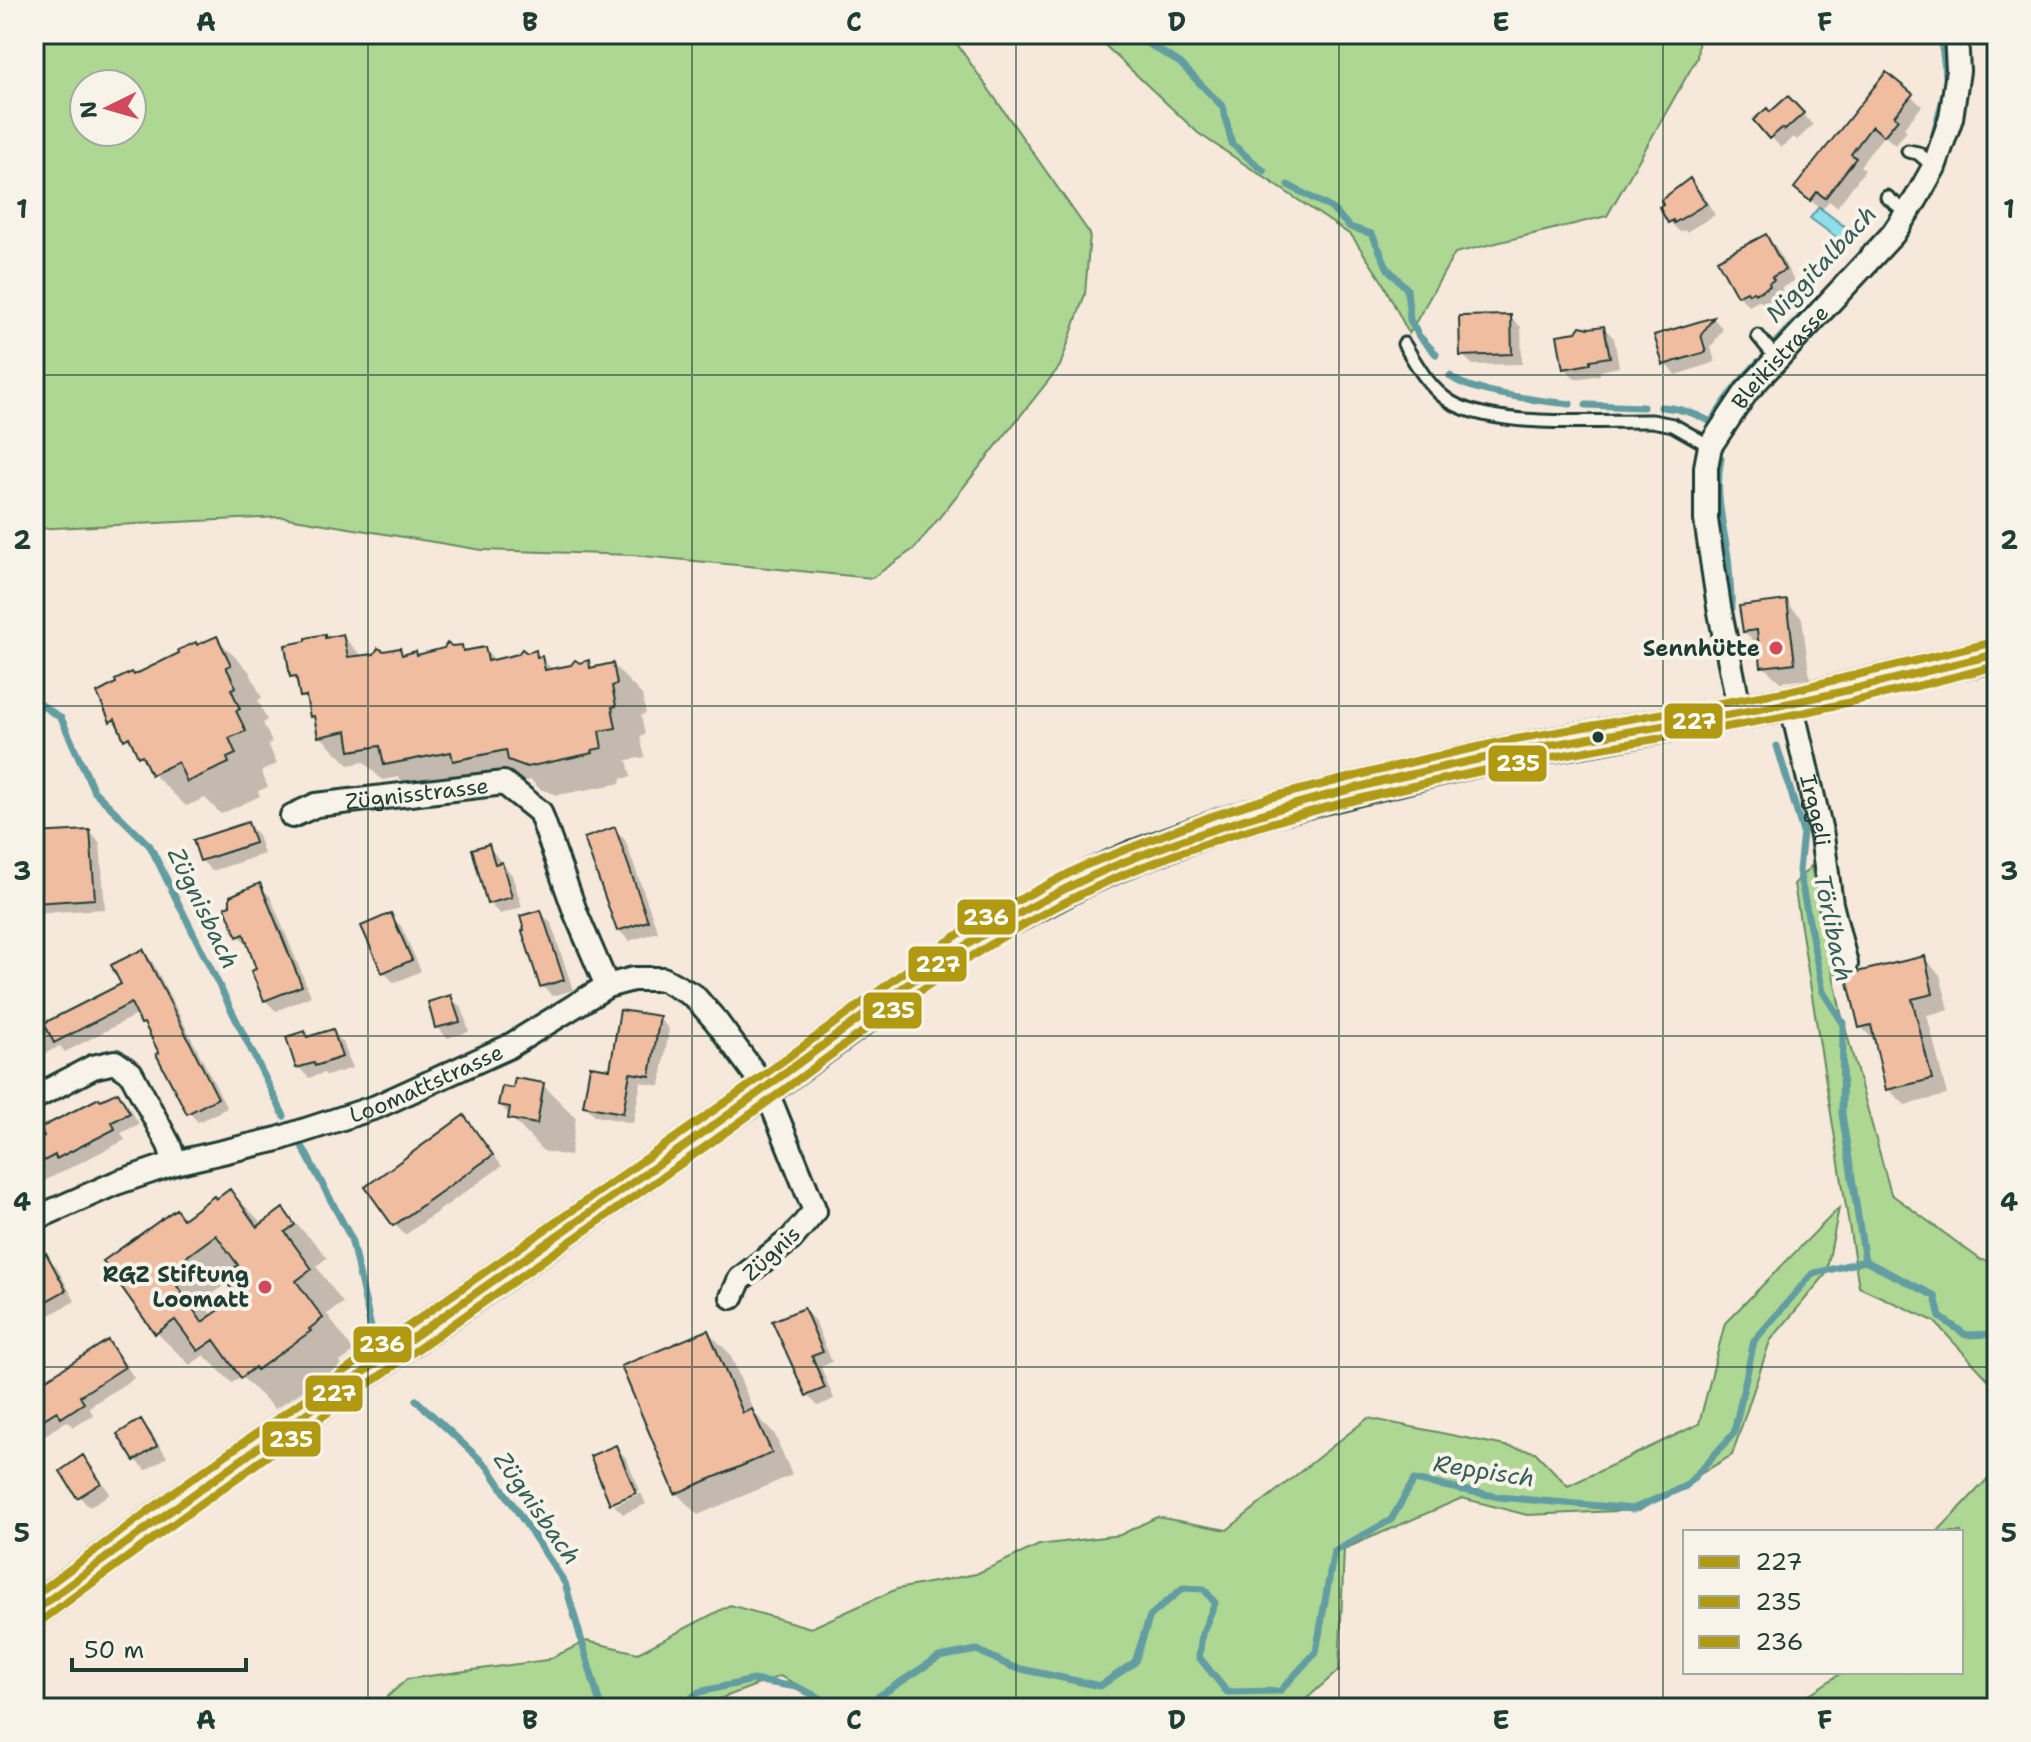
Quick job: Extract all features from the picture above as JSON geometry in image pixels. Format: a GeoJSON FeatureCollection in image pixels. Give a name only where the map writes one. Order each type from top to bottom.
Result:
{"type":"FeatureCollection","features":[{"type":"Feature","properties":{"kind":"main road"},"geometry":{"type":"LineString","coordinates":[[34,1611],[193,1493],[764,1090],[936,964],[1033,905],[1135,857],[1271,810],[1507,753],[1791,703],[1997,654]]}},
{"type":"Feature","properties":{"kind":"street","name":"Bleikistrasse"},"geometry":{"type":"LineString","coordinates":[[1740,713],[1706,520],[1706,467],[1710,446],[1729,415],[1776,358],[1893,234],[1907,213],[1934,167],[1956,94],[1956,34]]}},
{"type":"Feature","properties":{"kind":"street","name":"Irggeli"},"geometry":{"type":"LineString","coordinates":[[1791,703],[1822,836],[1831,904],[1846,964]]}},
{"type":"Feature","properties":{"kind":"street","name":"Zügnisstrasse"},"geometry":{"type":"LineString","coordinates":[[292,816],[316,805],[504,783],[540,812],[576,914],[607,986]]}},
{"type":"Feature","properties":{"kind":"street","name":"Loomattstrasse"},"geometry":{"type":"LineString","coordinates":[[34,1219],[116,1183],[175,1163],[278,1139],[376,1107],[508,1047],[607,986],[633,979],[663,979],[694,996],[716,1021],[764,1090],[787,1138],[815,1211]]}},
{"type":"Feature","properties":{"kind":"street"},"geometry":{"type":"LineString","coordinates":[[34,1098],[93,1067],[115,1062],[131,1073],[169,1145],[175,1163]]}},
{"type":"Feature","properties":{"kind":"street","name":"Zügnis"},"geometry":{"type":"LineString","coordinates":[[732,1297],[740,1279],[791,1239],[815,1211]]}},
{"type":"Feature","properties":{"kind":"lane"},"geometry":{"type":"LineString","coordinates":[[1908,151],[1918,153],[1934,167]]}},
{"type":"Feature","properties":{"kind":"lane"},"geometry":{"type":"LineString","coordinates":[[1887,197],[1907,213]]}},
{"type":"Feature","properties":{"kind":"lane"},"geometry":{"type":"LineString","coordinates":[[1758,336],[1776,358]]}},
{"type":"Feature","properties":{"kind":"lane"},"geometry":{"type":"LineString","coordinates":[[1404,344],[1427,381],[1447,400],[1474,413],[1508,420],[1652,421],[1673,425],[1710,446]]}},
{"type":"Feature","properties":{"kind":"green space"},"geometry":{"type":"Polygon","coordinates":[[[34,34],[950,34],[1090,234],[1085,294],[1060,366],[915,548],[872,578],[633,555],[482,550],[282,517],[34,529],[34,34]]]}},
{"type":"Feature","properties":{"kind":"green space"},"geometry":{"type":"Polygon","coordinates":[[[1093,34],[1699,34],[1697,58],[1607,216],[1455,253],[1409,334],[1382,281],[1352,236],[1198,133],[1093,34]]]}},
{"type":"Feature","properties":{"kind":"green space"},"geometry":{"type":"Polygon","coordinates":[[[1811,866],[1841,1013],[1891,1194],[1981,1260],[1997,1261],[1997,1389],[1934,1321],[1859,1287],[1794,884],[1811,866]]]}},
{"type":"Feature","properties":{"kind":"green space"},"geometry":{"type":"Polygon","coordinates":[[[1839,1208],[1826,1274],[1770,1341],[1732,1455],[1640,1510],[1527,1515],[1462,1498],[1344,1549],[1339,1670],[1296,1708],[829,1708],[802,1687],[780,1676],[696,1708],[375,1708],[407,1679],[547,1660],[587,1641],[638,1653],[730,1605],[811,1628],[897,1589],[976,1574],[1039,1545],[1120,1535],[1157,1517],[1227,1530],[1368,1418],[1535,1452],[1568,1486],[1699,1424],[1725,1323],[1839,1208]]]}},
{"type":"Feature","properties":{"kind":"green space"},"geometry":{"type":"Polygon","coordinates":[[[1997,1469],[1997,1708],[1797,1708],[1805,1697],[1840,1674],[1963,1674],[1963,1530],[1939,1530],[1997,1469]]]}},
{"type":"Feature","properties":{"kind":"water"},"geometry":{"type":"Polygon","coordinates":[[[1819,207],[1849,230],[1840,240],[1810,218],[1819,207]]]}},
{"type":"Feature","properties":{"kind":"building"},"geometry":{"type":"Polygon","coordinates":[[[1886,72],[1913,94],[1894,116],[1898,119],[1884,136],[1872,126],[1851,154],[1856,158],[1825,198],[1817,192],[1810,201],[1794,188],[1886,72]]]}},
{"type":"Feature","properties":{"kind":"building"},"geometry":{"type":"Polygon","coordinates":[[[1788,96],[1804,113],[1769,139],[1753,120],[1767,108],[1770,112],[1788,96]]]}},
{"type":"Feature","properties":{"kind":"building"},"geometry":{"type":"Polygon","coordinates":[[[1690,178],[1706,204],[1674,223],[1673,220],[1668,223],[1659,207],[1663,205],[1661,200],[1690,178]]]}},
{"type":"Feature","properties":{"kind":"building"},"geometry":{"type":"Polygon","coordinates":[[[1766,234],[1785,270],[1772,277],[1774,280],[1769,283],[1770,286],[1755,294],[1747,291],[1737,296],[1717,260],[1766,234]]]}},
{"type":"Feature","properties":{"kind":"building"},"geometry":{"type":"Polygon","coordinates":[[[1511,315],[1512,354],[1460,356],[1459,316],[1511,315]]]}},
{"type":"Feature","properties":{"kind":"building"},"geometry":{"type":"Polygon","coordinates":[[[1714,317],[1701,335],[1706,352],[1663,365],[1654,335],[1714,317]]]}},
{"type":"Feature","properties":{"kind":"building"},"geometry":{"type":"Polygon","coordinates":[[[1580,326],[1604,326],[1610,357],[1563,369],[1557,335],[1576,332],[1580,326]]]}},
{"type":"Feature","properties":{"kind":"building","name":"Sennhütte"},"geometry":{"type":"Polygon","coordinates":[[[1787,600],[1795,663],[1761,667],[1757,630],[1743,632],[1739,606],[1787,600]]]}},
{"type":"Feature","properties":{"kind":"building"},"geometry":{"type":"Polygon","coordinates":[[[325,634],[325,638],[343,634],[348,657],[374,654],[378,648],[384,651],[400,648],[402,655],[416,651],[417,655],[444,648],[447,643],[462,645],[463,651],[485,647],[488,661],[518,654],[522,649],[527,653],[536,650],[537,657],[542,656],[545,670],[571,665],[575,660],[580,663],[589,660],[590,668],[613,663],[617,684],[612,686],[616,706],[612,707],[616,728],[599,731],[602,748],[592,750],[593,753],[527,767],[508,760],[506,750],[453,761],[451,752],[384,765],[380,746],[350,751],[347,731],[318,737],[306,696],[300,697],[296,676],[290,677],[285,645],[325,634]]]}},
{"type":"Feature","properties":{"kind":"building"},"geometry":{"type":"Polygon","coordinates":[[[217,636],[231,665],[226,667],[236,687],[231,689],[240,709],[236,711],[246,731],[229,738],[236,754],[227,758],[229,763],[187,782],[178,762],[151,775],[129,737],[124,740],[115,719],[110,722],[97,693],[116,683],[115,680],[132,672],[134,675],[179,653],[178,650],[217,636]]]}},
{"type":"Feature","properties":{"kind":"building"},"geometry":{"type":"Polygon","coordinates":[[[248,822],[255,843],[200,861],[193,840],[248,822]]]}},
{"type":"Feature","properties":{"kind":"building"},"geometry":{"type":"Polygon","coordinates":[[[615,827],[648,921],[617,931],[584,838],[615,827]]]}},
{"type":"Feature","properties":{"kind":"building"},"geometry":{"type":"Polygon","coordinates":[[[90,830],[95,899],[34,903],[34,833],[90,830]]]}},
{"type":"Feature","properties":{"kind":"building"},"geometry":{"type":"Polygon","coordinates":[[[489,844],[495,864],[502,862],[512,897],[487,904],[472,849],[489,844]]]}},
{"type":"Feature","properties":{"kind":"building"},"geometry":{"type":"Polygon","coordinates":[[[260,883],[302,986],[264,1001],[251,971],[256,969],[244,934],[237,937],[225,907],[230,905],[230,896],[260,883]]]}},
{"type":"Feature","properties":{"kind":"building"},"geometry":{"type":"Polygon","coordinates":[[[541,910],[564,980],[540,987],[520,916],[541,910]]]}},
{"type":"Feature","properties":{"kind":"building"},"geometry":{"type":"Polygon","coordinates":[[[391,913],[412,960],[382,973],[361,926],[391,913]]]}},
{"type":"Feature","properties":{"kind":"building"},"geometry":{"type":"Polygon","coordinates":[[[143,949],[218,1098],[187,1114],[144,1023],[141,1024],[131,1003],[54,1043],[44,1023],[121,984],[111,965],[143,949]]]}},
{"type":"Feature","properties":{"kind":"building"},"geometry":{"type":"Polygon","coordinates":[[[1925,956],[1933,994],[1912,999],[1932,1079],[1886,1090],[1871,1025],[1859,1028],[1847,978],[1857,972],[1925,956]]]}},
{"type":"Feature","properties":{"kind":"building"},"geometry":{"type":"Polygon","coordinates":[[[451,995],[460,1022],[435,1028],[428,1002],[451,995]]]}},
{"type":"Feature","properties":{"kind":"building"},"geometry":{"type":"Polygon","coordinates":[[[620,1010],[660,1016],[650,1076],[630,1073],[623,1113],[583,1106],[590,1066],[610,1069],[620,1010]]]}},
{"type":"Feature","properties":{"kind":"building"},"geometry":{"type":"Polygon","coordinates":[[[333,1029],[342,1057],[315,1066],[314,1063],[296,1068],[286,1037],[305,1031],[307,1037],[333,1029]]]}},
{"type":"Feature","properties":{"kind":"building"},"geometry":{"type":"Polygon","coordinates":[[[515,1078],[544,1083],[537,1124],[508,1119],[510,1107],[498,1105],[502,1086],[513,1088],[515,1078]]]}},
{"type":"Feature","properties":{"kind":"building"},"geometry":{"type":"Polygon","coordinates":[[[118,1092],[130,1113],[112,1122],[115,1129],[56,1159],[55,1155],[42,1162],[34,1147],[34,1141],[44,1136],[40,1128],[99,1098],[101,1100],[118,1092]]]}},
{"type":"Feature","properties":{"kind":"building"},"geometry":{"type":"Polygon","coordinates":[[[464,1115],[493,1155],[393,1226],[365,1187],[464,1115]]]}},
{"type":"Feature","properties":{"kind":"building"},"geometry":{"type":"Polygon","coordinates":[[[230,1189],[257,1227],[283,1208],[295,1225],[285,1232],[312,1269],[296,1281],[323,1318],[309,1329],[311,1331],[241,1378],[214,1340],[198,1351],[175,1320],[155,1334],[103,1261],[176,1209],[183,1219],[214,1196],[216,1199],[230,1189]],[[216,1235],[171,1268],[181,1283],[177,1286],[202,1322],[232,1301],[228,1296],[234,1292],[226,1282],[237,1274],[233,1269],[238,1265],[216,1235]]]}},
{"type":"Feature","properties":{"kind":"building"},"geometry":{"type":"Polygon","coordinates":[[[46,1253],[66,1290],[34,1308],[34,1260],[46,1253]]]}},
{"type":"Feature","properties":{"kind":"building"},"geometry":{"type":"Polygon","coordinates":[[[804,1308],[823,1352],[812,1356],[825,1388],[806,1396],[772,1321],[804,1308]]]}},
{"type":"Feature","properties":{"kind":"building"},"geometry":{"type":"Polygon","coordinates":[[[708,1330],[743,1413],[752,1409],[772,1453],[675,1494],[621,1366],[708,1330]]]}},
{"type":"Feature","properties":{"kind":"building"},"geometry":{"type":"Polygon","coordinates":[[[108,1340],[125,1367],[80,1396],[84,1403],[61,1418],[57,1411],[34,1425],[34,1387],[108,1340]]]}},
{"type":"Feature","properties":{"kind":"building"},"geometry":{"type":"Polygon","coordinates":[[[141,1419],[157,1446],[134,1461],[117,1434],[141,1419]]]}},
{"type":"Feature","properties":{"kind":"building"},"geometry":{"type":"Polygon","coordinates":[[[616,1445],[636,1493],[610,1504],[590,1456],[616,1445]]]}},
{"type":"Feature","properties":{"kind":"building"},"geometry":{"type":"Polygon","coordinates":[[[83,1455],[101,1483],[77,1498],[60,1471],[83,1455]]]}},
{"type":"Feature","properties":{"kind":"waterway"},"geometry":{"type":"LineString","coordinates":[[1132,34],[1180,63],[1223,107],[1232,144],[1264,171]]}},
{"type":"Feature","properties":{"kind":"waterway","name":"Niggitalbach"},"geometry":{"type":"LineString","coordinates":[[1932,142],[1947,82],[1940,34]]}},
{"type":"Feature","properties":{"kind":"waterway"},"geometry":{"type":"LineString","coordinates":[[1288,185],[1331,208],[1350,227],[1372,234],[1388,269],[1407,289],[1410,320],[1419,336],[1436,354]]}},
{"type":"Feature","properties":{"kind":"waterway","name":"Niggitalbach"},"geometry":{"type":"LineString","coordinates":[[1776,342],[1808,309]]}},
{"type":"Feature","properties":{"kind":"waterway","name":"Niggitalbach"},"geometry":{"type":"LineString","coordinates":[[1711,422],[1758,362]]}},
{"type":"Feature","properties":{"kind":"waterway"},"geometry":{"type":"LineString","coordinates":[[1450,376],[1489,392],[1570,404]]}},
{"type":"Feature","properties":{"kind":"waterway"},"geometry":{"type":"LineString","coordinates":[[1586,405],[1643,407]]}},
{"type":"Feature","properties":{"kind":"waterway"},"geometry":{"type":"LineString","coordinates":[[1661,407],[1674,408],[1711,422]]}},
{"type":"Feature","properties":{"kind":"waterway","name":"Törlibach"},"geometry":{"type":"LineString","coordinates":[[1721,458],[1719,495],[1732,608]]}},
{"type":"Feature","properties":{"kind":"waterway","name":"Zügnisbach"},"geometry":{"type":"LineString","coordinates":[[34,700],[61,718],[94,791],[150,846],[284,1116]]}},
{"type":"Feature","properties":{"kind":"waterway","name":"Törlibach"},"geometry":{"type":"LineString","coordinates":[[1777,746],[1803,832],[1799,871],[1823,992],[1843,1023],[1842,1114],[1865,1261]]}},
{"type":"Feature","properties":{"kind":"waterway","name":"Zügnisbach"},"geometry":{"type":"LineString","coordinates":[[302,1146],[351,1238],[374,1341]]}},
{"type":"Feature","properties":{"kind":"waterway","name":"Reppisch"},"geometry":{"type":"LineString","coordinates":[[679,1708],[699,1692],[753,1680],[797,1687],[837,1706],[870,1702],[939,1657],[977,1650],[1012,1667],[1100,1686],[1135,1662],[1150,1616],[1183,1588],[1204,1589],[1215,1603],[1202,1634],[1199,1657],[1227,1692],[1280,1691],[1316,1652],[1334,1551],[1391,1520],[1414,1480],[1499,1497],[1633,1509],[1686,1486],[1734,1433],[1754,1341],[1812,1274],[1865,1261],[1935,1296],[1940,1317],[1966,1335],[1997,1334]]}},
{"type":"Feature","properties":{"kind":"waterway","name":"Zügnisbach"},"geometry":{"type":"LineString","coordinates":[[416,1400],[488,1467],[565,1583],[601,1708]]}},
{"type":"Feature","properties":{"kind":"transit line","name":"236"},"geometry":{"type":"LineString","coordinates":[[34,1596],[186,1483],[757,1080],[929,954],[977,922],[1081,867],[1212,816],[1268,798],[1420,760],[1505,741],[1789,691],[1994,642]]}},
{"type":"Feature","properties":{"kind":"transit line","name":"227"},"geometry":{"type":"LineString","coordinates":[[34,1611],[915,980],[1023,911],[1080,882],[1184,839],[1366,785],[1540,747],[1790,703],[1997,654]]}},
{"type":"Feature","properties":{"kind":"transit line","name":"235"},"geometry":{"type":"LineString","coordinates":[[41,1621],[919,991],[1027,923],[1083,893],[1186,850],[1276,821],[1368,797],[1542,759],[1791,715],[1997,666]]}},
{"type":"Feature","properties":{"kind":"place","name":"Sennhütte"},"geometry":{"type":"Point","coordinates":[1776,648]}},
{"type":"Feature","properties":{"kind":"place","name":"RGZ Stiftung Loomatt"},"geometry":{"type":"Point","coordinates":[265,1287]}}]}
